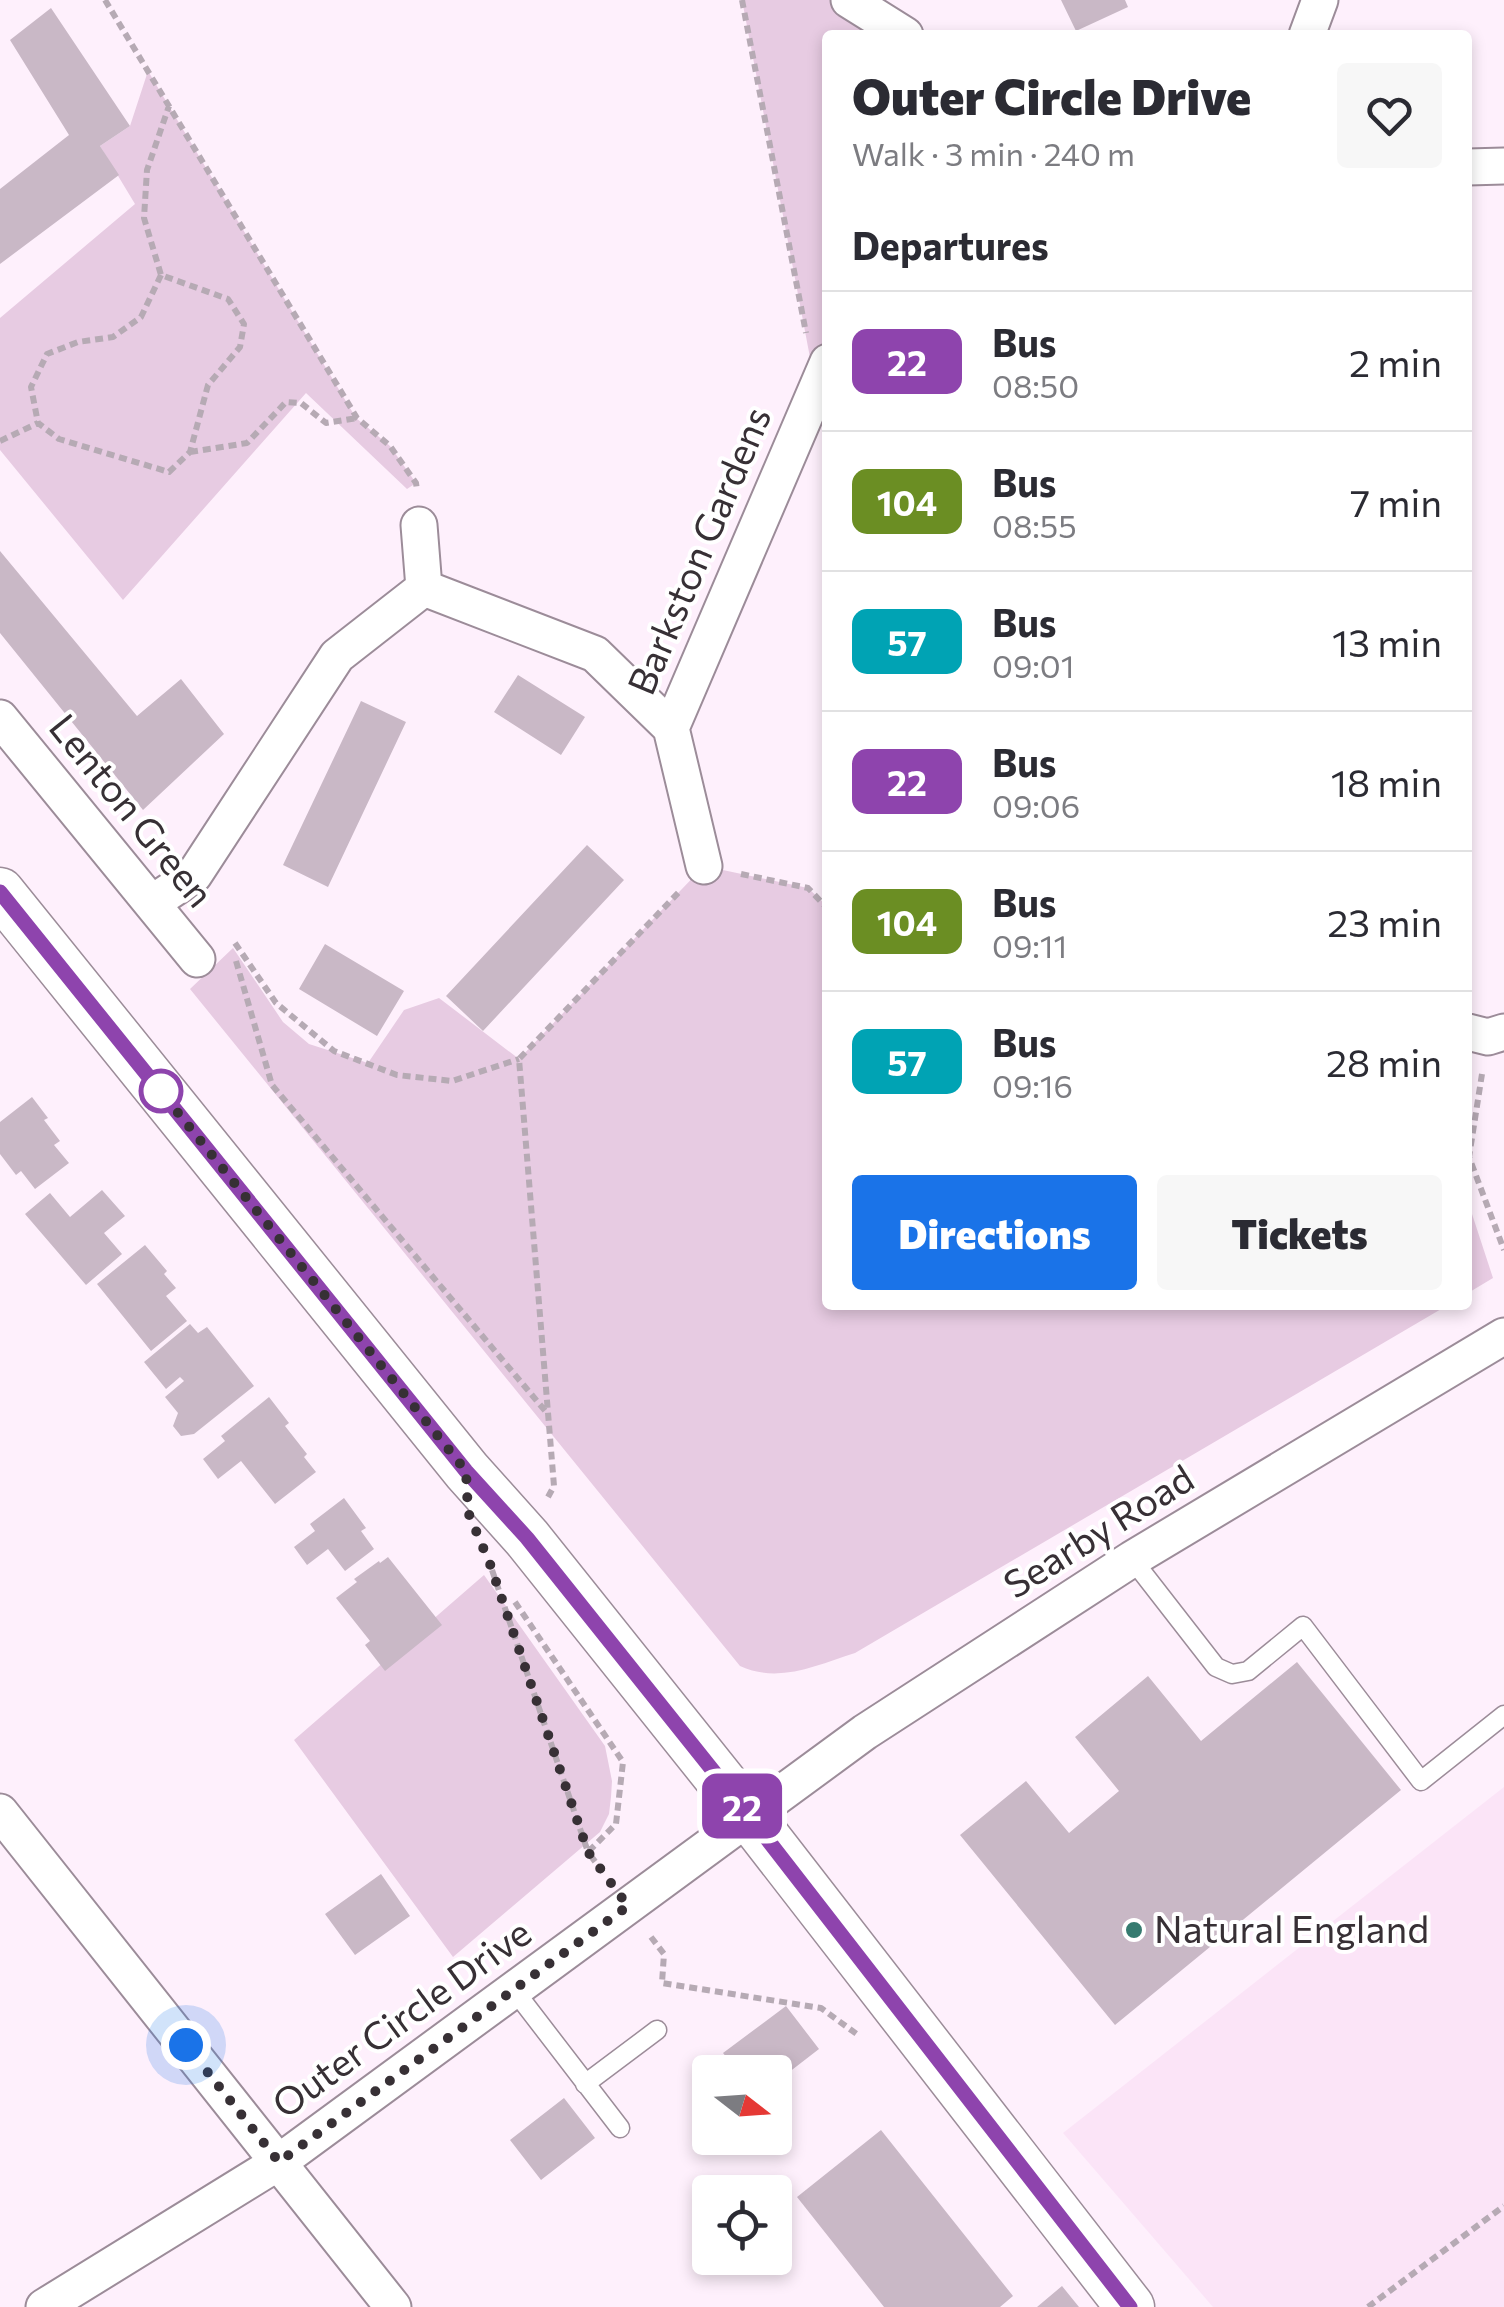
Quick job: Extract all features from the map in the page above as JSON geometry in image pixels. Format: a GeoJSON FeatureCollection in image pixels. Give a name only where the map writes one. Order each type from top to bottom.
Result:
{"type":"FeatureCollection","features":[{"type":"Feature","properties":{"kind":"main road"},"geometry":{"type":"LineString","coordinates":[[0,892],[466,1471],[508,1551],[750,1817],[1130,2307]]}},
{"type":"Feature","properties":{"kind":"street"},"geometry":{"type":"LineString","coordinates":[[849,0],[897,30]]}},
{"type":"Feature","properties":{"kind":"street"},"geometry":{"type":"LineString","coordinates":[[1309,30],[1320,0]]}},
{"type":"Feature","properties":{"kind":"street"},"geometry":{"type":"LineString","coordinates":[[1472,167],[1504,166]]}},
{"type":"Feature","properties":{"kind":"street","name":"Barkston Gardens"},"geometry":{"type":"LineString","coordinates":[[424,588],[595,654],[671,728],[822,376]]}},
{"type":"Feature","properties":{"kind":"street"},"geometry":{"type":"LineString","coordinates":[[152,903],[194,874],[337,656],[424,588],[420,526]]}},
{"type":"Feature","properties":{"kind":"street","name":"Lenton Green"},"geometry":{"type":"LineString","coordinates":[[0,718],[196,959]]}},
{"type":"Feature","properties":{"kind":"street"},"geometry":{"type":"LineString","coordinates":[[671,728],[704,866]]}},
{"type":"Feature","properties":{"kind":"street","name":"Searby Road"},"geometry":{"type":"LineString","coordinates":[[750,1817],[866,1732],[1132,1560],[1504,1336]]}},
{"type":"Feature","properties":{"kind":"street"},"geometry":{"type":"LineString","coordinates":[[0,1812],[393,2307]]}},
{"type":"Feature","properties":{"kind":"street","name":"Outer Circle Drive"},"geometry":{"type":"LineString","coordinates":[[44,2307],[279,2162],[750,1817]]}},
{"type":"Feature","properties":{"kind":"lane"},"geometry":{"type":"LineString","coordinates":[[1132,1560],[1216,1667],[1232,1674],[1248,1671],[1302,1626],[1421,1780],[1504,1715]]}},
{"type":"Feature","properties":{"kind":"lane"},"geometry":{"type":"LineString","coordinates":[[514,1990],[620,2128]]}},
{"type":"Feature","properties":{"kind":"lane"},"geometry":{"type":"LineString","coordinates":[[585,2084],[657,2030]]}},
{"type":"Feature","properties":{"kind":"path"},"geometry":{"type":"LineString","coordinates":[[105,0],[356,418],[390,446],[416,484],[420,526]]}},
{"type":"Feature","properties":{"kind":"path"},"geometry":{"type":"LineString","coordinates":[[742,0],[822,376]]}},
{"type":"Feature","properties":{"kind":"path"},"geometry":{"type":"LineString","coordinates":[[162,275],[228,299],[244,324],[240,347],[208,385],[190,452],[169,472],[59,439],[38,423],[31,387],[48,354],[78,342],[113,337],[141,317],[162,275],[144,218],[147,170],[169,106]]}},
{"type":"Feature","properties":{"kind":"path"},"geometry":{"type":"LineString","coordinates":[[190,452],[247,443],[286,402],[301,403],[326,423],[356,418]]}},
{"type":"Feature","properties":{"kind":"path"},"geometry":{"type":"LineString","coordinates":[[0,442],[38,423]]}},
{"type":"Feature","properties":{"kind":"path"},"geometry":{"type":"LineString","coordinates":[[548,1414],[272,1086],[228,934],[276,1003],[334,1051],[397,1075],[452,1080],[519,1059],[704,866],[808,888],[822,902]]}},
{"type":"Feature","properties":{"kind":"path"},"geometry":{"type":"LineString","coordinates":[[1472,1129],[1486,1033]]}},
{"type":"Feature","properties":{"kind":"path"},"geometry":{"type":"LineString","coordinates":[[508,1551],[554,1486],[519,1059]]}},
{"type":"Feature","properties":{"kind":"path"},"geometry":{"type":"LineString","coordinates":[[1472,1167],[1504,1250]]}},
{"type":"Feature","properties":{"kind":"path"},"geometry":{"type":"LineString","coordinates":[[508,1551],[588,1852],[664,1954],[662,1984],[821,2008],[872,2045]]}},
{"type":"Feature","properties":{"kind":"path"},"geometry":{"type":"LineString","coordinates":[[508,1551],[623,1762],[616,1824],[588,1852]]}},
{"type":"Feature","properties":{"kind":"path"},"geometry":{"type":"LineString","coordinates":[[1368,2307],[1504,2206]]}},
{"type":"Feature","properties":{"kind":"shaded area"},"geometry":{"type":"Polygon","coordinates":[[[742,0],[849,0],[897,30],[822,30],[822,376],[816,389],[742,0]]]}},
{"type":"Feature","properties":{"kind":"shaded area"},"geometry":{"type":"Polygon","coordinates":[[[148,71],[356,418],[390,446],[416,483],[407,489],[306,393],[123,600],[0,450],[0,318],[135,204],[100,146],[130,126],[148,71]]]}},
{"type":"Feature","properties":{"kind":"shaded area"},"geometry":{"type":"Polygon","coordinates":[[[704,866],[808,888],[822,901],[822,1310],[1439,1310],[855,1653],[784,1673],[755,1671],[740,1666],[190,989],[233,948],[283,1022],[309,1044],[368,1063],[404,1010],[439,998],[519,1059],[704,866]]]}},
{"type":"Feature","properties":{"kind":"shaded area"},"geometry":{"type":"Polygon","coordinates":[[[1472,1214],[1493,1278],[1472,1291],[1472,1214]]]}},
{"type":"Feature","properties":{"kind":"shaded area"},"geometry":{"type":"Polygon","coordinates":[[[484,1575],[605,1746],[611,1797],[609,1814],[600,1832],[453,1957],[294,1740],[484,1575]]]}},
{"type":"Feature","properties":{"kind":"shaded area"},"geometry":{"type":"Polygon","coordinates":[[[1504,1787],[1504,2307],[1213,2307],[1063,2133],[1504,1787]]]}},
{"type":"Feature","properties":{"kind":"building"},"geometry":{"type":"Polygon","coordinates":[[[1061,0],[1125,0],[1128,7],[1076,30],[1061,0]]]}},
{"type":"Feature","properties":{"kind":"building"},"geometry":{"type":"Polygon","coordinates":[[[51,8],[130,126],[100,146],[119,175],[0,264],[0,189],[69,135],[10,40],[51,8]]]}},
{"type":"Feature","properties":{"kind":"building"},"geometry":{"type":"Polygon","coordinates":[[[0,551],[137,716],[181,679],[224,734],[143,810],[0,633],[0,551]]]}},
{"type":"Feature","properties":{"kind":"building"},"geometry":{"type":"Polygon","coordinates":[[[518,675],[585,717],[561,755],[494,712],[518,675]]]}},
{"type":"Feature","properties":{"kind":"building"},"geometry":{"type":"Polygon","coordinates":[[[361,701],[406,722],[328,887],[283,865],[361,701]]]}},
{"type":"Feature","properties":{"kind":"building"},"geometry":{"type":"Polygon","coordinates":[[[587,845],[624,880],[483,1031],[446,996],[587,845]]]}},
{"type":"Feature","properties":{"kind":"building"},"geometry":{"type":"Polygon","coordinates":[[[325,944],[404,991],[377,1036],[299,989],[325,944]]]}},
{"type":"Feature","properties":{"kind":"building"},"geometry":{"type":"Polygon","coordinates":[[[32,1097],[60,1141],[54,1145],[69,1163],[35,1189],[21,1171],[16,1175],[0,1154],[0,1122],[32,1097]]]}},
{"type":"Feature","properties":{"kind":"building"},"geometry":{"type":"Polygon","coordinates":[[[102,1190],[125,1216],[104,1233],[122,1254],[86,1285],[25,1214],[50,1193],[70,1217],[102,1190]]]}},
{"type":"Feature","properties":{"kind":"building"},"geometry":{"type":"Polygon","coordinates":[[[145,1245],[167,1271],[164,1274],[176,1288],[166,1296],[187,1321],[151,1351],[97,1284],[145,1245]]]}},
{"type":"Feature","properties":{"kind":"building"},"geometry":{"type":"Polygon","coordinates":[[[190,1324],[198,1333],[207,1327],[254,1386],[194,1434],[181,1436],[173,1426],[178,1413],[165,1397],[184,1381],[180,1377],[166,1389],[144,1362],[190,1324]]]}},
{"type":"Feature","properties":{"kind":"building"},"geometry":{"type":"Polygon","coordinates":[[[269,1397],[289,1423],[285,1426],[316,1472],[275,1504],[241,1461],[218,1479],[203,1459],[225,1441],[221,1436],[269,1397]]]}},
{"type":"Feature","properties":{"kind":"building"},"geometry":{"type":"Polygon","coordinates":[[[344,1498],[366,1528],[361,1531],[374,1549],[345,1571],[328,1549],[307,1565],[294,1547],[315,1531],[310,1524],[344,1498]]]}},
{"type":"Feature","properties":{"kind":"building"},"geometry":{"type":"Polygon","coordinates":[[[388,1557],[442,1625],[385,1671],[365,1645],[370,1641],[336,1598],[357,1582],[354,1579],[388,1557]]]}},
{"type":"Feature","properties":{"kind":"building","name":"Natural England"},"geometry":{"type":"Polygon","coordinates":[[[1297,1662],[1401,1790],[1115,2025],[960,1835],[1026,1781],[1069,1833],[1119,1791],[1075,1737],[1148,1676],[1201,1741],[1297,1662]]]}},
{"type":"Feature","properties":{"kind":"building"},"geometry":{"type":"Polygon","coordinates":[[[381,1874],[410,1916],[355,1955],[325,1914],[381,1874]]]}},
{"type":"Feature","properties":{"kind":"building"},"geometry":{"type":"Polygon","coordinates":[[[786,2006],[819,2049],[792,2070],[792,2055],[723,2053],[786,2006]]]}},
{"type":"Feature","properties":{"kind":"building"},"geometry":{"type":"Polygon","coordinates":[[[564,2098],[595,2138],[541,2180],[510,2140],[564,2098]]]}},
{"type":"Feature","properties":{"kind":"building"},"geometry":{"type":"Polygon","coordinates":[[[881,2130],[1013,2296],[1000,2307],[884,2307],[797,2197],[881,2130]]]}},
{"type":"Feature","properties":{"kind":"building"},"geometry":{"type":"Polygon","coordinates":[[[1062,2286],[1079,2307],[1037,2307],[1062,2286]]]}},
{"type":"Feature","properties":{"kind":"bus line","name":"22"},"geometry":{"type":"LineString","coordinates":[[0,892],[466,1471],[527,1538],[702,1756],[1130,2307]]}},
{"type":"Feature","properties":{"kind":"place","name":"Natural England"},"geometry":{"type":"Point","coordinates":[1134,1930]}},
{"type":"Feature","properties":{"kind":"route"},"geometry":{"type":"LineString","coordinates":[[161,1091],[158,1088],[466,1471],[468,1512],[490,1564],[588,1852],[628,1906],[279,2162],[186,2045]]}}]}
